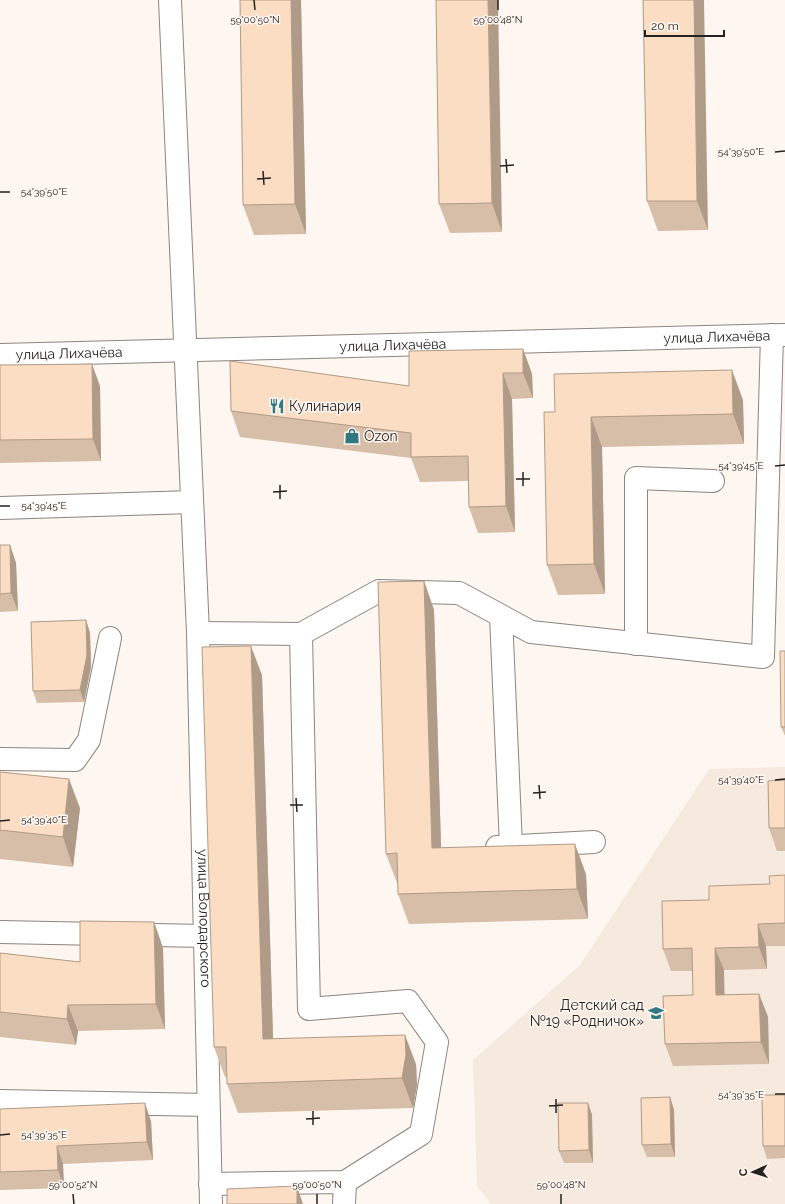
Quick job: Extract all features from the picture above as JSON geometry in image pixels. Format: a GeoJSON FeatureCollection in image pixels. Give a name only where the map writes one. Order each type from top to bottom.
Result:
{"type":"FeatureCollection","features":[{"type":"Feature","properties":{"kind":"street","name":"улица Володарского"},"geometry":{"type":"LineString","coordinates":[[170,0],[198,633],[210,1194]]}},
{"type":"Feature","properties":{"kind":"street","name":"улица Лихачёва"},"geometry":{"type":"LineString","coordinates":[[0,355],[779,335]]}},
{"type":"Feature","properties":{"kind":"street"},"geometry":{"type":"LineString","coordinates":[[198,633],[301,634],[379,591],[459,593],[531,632],[763,657],[779,335]]}},
{"type":"Feature","properties":{"kind":"street"},"geometry":{"type":"LineString","coordinates":[[636,644],[636,478],[713,481]]}},
{"type":"Feature","properties":{"kind":"street"},"geometry":{"type":"LineString","coordinates":[[0,508],[192,502]]}},
{"type":"Feature","properties":{"kind":"street"},"geometry":{"type":"LineString","coordinates":[[502,616],[511,846]]}},
{"type":"Feature","properties":{"kind":"street"},"geometry":{"type":"LineString","coordinates":[[210,1194],[345,1182],[421,1134],[437,1042],[408,1001],[309,1009],[301,634]]}},
{"type":"Feature","properties":{"kind":"street"},"geometry":{"type":"LineString","coordinates":[[0,759],[75,760],[89,740],[110,638]]}},
{"type":"Feature","properties":{"kind":"street"},"geometry":{"type":"LineString","coordinates":[[475,847],[594,842]]}},
{"type":"Feature","properties":{"kind":"street"},"geometry":{"type":"LineString","coordinates":[[0,932],[205,936]]}},
{"type":"Feature","properties":{"kind":"street"},"geometry":{"type":"LineString","coordinates":[[0,1101],[208,1105]]}},
{"type":"Feature","properties":{"kind":"street"},"geometry":{"type":"LineString","coordinates":[[344,1204],[345,1182]]}},
{"type":"Feature","properties":{"kind":"shaded area","name":"Детский сад №19 «Родничок»"},"geometry":{"type":"Polygon","coordinates":[[[785,767],[785,1204],[491,1204],[477,1186],[473,1060],[580,965],[709,769],[785,767]]]}},
{"type":"Feature","properties":{"kind":"building"},"geometry":{"type":"Polygon","coordinates":[[[240,0],[291,0],[295,204],[243,205],[240,0]]]}},
{"type":"Feature","properties":{"kind":"building"},"geometry":{"type":"Polygon","coordinates":[[[436,0],[488,0],[492,203],[439,204],[436,0]]]}},
{"type":"Feature","properties":{"kind":"building"},"geometry":{"type":"Polygon","coordinates":[[[643,0],[694,0],[697,201],[647,201],[643,0]]]}},
{"type":"Feature","properties":{"kind":"building"},"geometry":{"type":"Polygon","coordinates":[[[523,349],[523,373],[503,373],[506,506],[469,507],[468,456],[411,457],[411,433],[231,411],[230,361],[409,386],[409,351],[523,349]]]}},
{"type":"Feature","properties":{"kind":"building"},"geometry":{"type":"Polygon","coordinates":[[[92,364],[93,439],[0,440],[0,365],[92,364]]]}},
{"type":"Feature","properties":{"kind":"building"},"geometry":{"type":"Polygon","coordinates":[[[732,370],[733,414],[591,417],[594,564],[547,565],[544,412],[555,412],[554,374],[732,370]]]}},
{"type":"Feature","properties":{"kind":"building"},"geometry":{"type":"Polygon","coordinates":[[[0,545],[10,545],[11,593],[0,594],[0,545]]]}},
{"type":"Feature","properties":{"kind":"building"},"geometry":{"type":"Polygon","coordinates":[[[424,581],[432,848],[575,844],[577,889],[398,894],[397,853],[386,854],[378,582],[424,581]]]}},
{"type":"Feature","properties":{"kind":"building"},"geometry":{"type":"Polygon","coordinates":[[[86,620],[87,655],[80,690],[33,691],[31,622],[86,620]]]}},
{"type":"Feature","properties":{"kind":"building"},"geometry":{"type":"Polygon","coordinates":[[[251,646],[263,1039],[405,1035],[406,1055],[402,1078],[227,1084],[226,1047],[214,1047],[202,647],[251,646]]]}},
{"type":"Feature","properties":{"kind":"building"},"geometry":{"type":"Polygon","coordinates":[[[780,651],[785,651],[785,727],[781,727],[780,651]]]}},
{"type":"Feature","properties":{"kind":"building"},"geometry":{"type":"Polygon","coordinates":[[[0,772],[69,779],[63,837],[0,830],[0,772]]]}},
{"type":"Feature","properties":{"kind":"building"},"geometry":{"type":"Polygon","coordinates":[[[785,780],[785,828],[769,828],[768,781],[785,780]]]}},
{"type":"Feature","properties":{"kind":"building"},"geometry":{"type":"Polygon","coordinates":[[[785,875],[785,923],[758,924],[759,947],[715,948],[716,995],[759,994],[761,1042],[665,1044],[663,996],[693,995],[692,948],[663,949],[662,901],[709,900],[709,886],[770,884],[769,876],[785,875]]]}},
{"type":"Feature","properties":{"kind":"building"},"geometry":{"type":"Polygon","coordinates":[[[80,921],[154,922],[156,1004],[68,1005],[67,1019],[0,1012],[0,953],[80,962],[80,921]]]}},
{"type":"Feature","properties":{"kind":"building"},"geometry":{"type":"Polygon","coordinates":[[[762,1095],[785,1095],[785,1146],[763,1146],[762,1095]]]}},
{"type":"Feature","properties":{"kind":"building"},"geometry":{"type":"Polygon","coordinates":[[[670,1097],[671,1144],[642,1145],[641,1098],[670,1097]]]}},
{"type":"Feature","properties":{"kind":"building"},"geometry":{"type":"Polygon","coordinates":[[[145,1103],[147,1142],[57,1146],[58,1170],[0,1172],[0,1109],[145,1103]]]}},
{"type":"Feature","properties":{"kind":"building"},"geometry":{"type":"Polygon","coordinates":[[[558,1103],[588,1103],[589,1150],[559,1151],[558,1103]]]}},
{"type":"Feature","properties":{"kind":"building"},"geometry":{"type":"Polygon","coordinates":[[[297,1186],[297,1204],[227,1204],[227,1189],[297,1186]]]}},
{"type":"Feature","properties":{"kind":"place","name":"Кулинария"},"geometry":{"type":"Point","coordinates":[277,406]}},
{"type":"Feature","properties":{"kind":"place","name":"Ozon"},"geometry":{"type":"Point","coordinates":[352,436]}},
{"type":"Feature","properties":{"kind":"place","name":"Детский сад №19 «Родничок»"},"geometry":{"type":"Point","coordinates":[656,1013]}}]}
